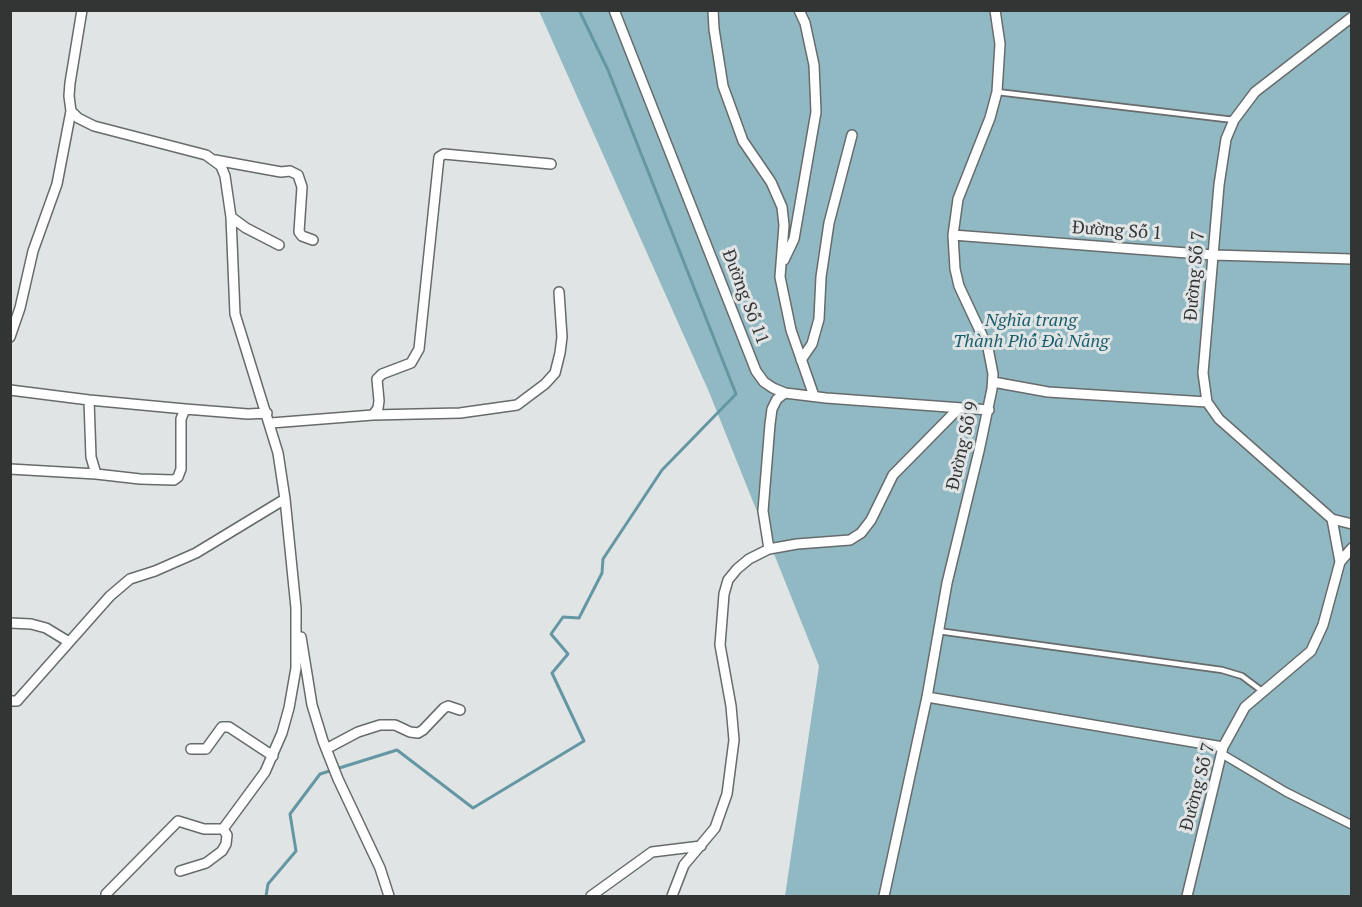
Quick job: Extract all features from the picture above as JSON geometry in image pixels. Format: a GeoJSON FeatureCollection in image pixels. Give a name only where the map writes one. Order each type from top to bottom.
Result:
{"type":"FeatureCollection","features":[{"type":"Feature","properties":{"kind":"street"},"geometry":{"type":"LineString","coordinates":[[10,337],[33,251],[57,184],[71,111],[70,83],[82,10]]}},
{"type":"Feature","properties":{"kind":"street","name":"Đường Số 11"},"geometry":{"type":"LineString","coordinates":[[614,10],[756,371],[773,388],[785,393],[989,410]]}},
{"type":"Feature","properties":{"kind":"street"},"geometry":{"type":"LineString","coordinates":[[713,10],[723,86],[744,141],[771,182],[782,207],[784,225],[780,277],[791,330],[814,396]]}},
{"type":"Feature","properties":{"kind":"street"},"geometry":{"type":"LineString","coordinates":[[781,266],[794,239],[816,112],[814,65],[805,23],[799,10]]}},
{"type":"Feature","properties":{"kind":"street","name":"Đường Số 9"},"geometry":{"type":"LineString","coordinates":[[884,897],[927,697],[947,583],[989,410],[993,382],[992,361],[988,348],[959,286],[955,269],[953,235],[958,200],[990,118],[997,92],[1000,44],[995,10]]}},
{"type":"Feature","properties":{"kind":"street","name":"Đường Số 7"},"geometry":{"type":"LineString","coordinates":[[1207,402],[1203,373],[1226,138],[1234,120],[1255,92],[1352,17]]}},
{"type":"Feature","properties":{"kind":"street"},"geometry":{"type":"LineString","coordinates":[[71,111],[78,118],[94,126],[195,151],[214,160],[281,172],[290,171],[298,175],[302,186],[299,232],[302,236],[313,240]]}},
{"type":"Feature","properties":{"kind":"street"},"geometry":{"type":"LineString","coordinates":[[801,360],[812,344],[819,319],[829,223],[852,135]]}},
{"type":"Feature","properties":{"kind":"street"},"geometry":{"type":"LineString","coordinates":[[373,415],[378,408],[379,401],[377,379],[382,374],[411,363],[419,349],[439,158],[444,154],[551,164]]}},
{"type":"Feature","properties":{"kind":"street"},"geometry":{"type":"LineString","coordinates":[[214,160],[221,166],[225,176],[231,217],[235,314],[278,453],[296,608],[312,705],[327,752],[380,868],[389,897]]}},
{"type":"Feature","properties":{"kind":"street"},"geometry":{"type":"LineString","coordinates":[[231,217],[246,228],[279,244]]}},
{"type":"Feature","properties":{"kind":"street","name":"Đường Số 1"},"geometry":{"type":"LineString","coordinates":[[953,235],[1213,255],[1352,259]]}},
{"type":"Feature","properties":{"kind":"street"},"geometry":{"type":"LineString","coordinates":[[270,423],[373,415],[460,412],[517,405],[545,384],[555,373],[561,353],[562,337],[559,292]]}},
{"type":"Feature","properties":{"kind":"street"},"geometry":{"type":"LineString","coordinates":[[993,382],[1048,392],[1207,402],[1219,419],[1305,497],[1332,519],[1352,524]]}},
{"type":"Feature","properties":{"kind":"street"},"geometry":{"type":"LineString","coordinates":[[10,390],[184,409],[248,414],[267,413]]}},
{"type":"Feature","properties":{"kind":"street"},"geometry":{"type":"LineString","coordinates":[[769,549],[763,511],[770,424],[772,409],[777,399],[785,393]]}},
{"type":"Feature","properties":{"kind":"street"},"geometry":{"type":"LineString","coordinates":[[89,400],[91,457],[96,474]]}},
{"type":"Feature","properties":{"kind":"street"},"geometry":{"type":"LineString","coordinates":[[672,897],[684,865],[715,828],[727,794],[734,740],[731,706],[720,645],[724,594],[728,580],[749,559],[769,549],[797,544],[850,540],[861,533],[871,520],[893,475],[959,408]]}},
{"type":"Feature","properties":{"kind":"street"},"geometry":{"type":"LineString","coordinates":[[10,469],[174,480],[178,477],[182,461],[181,419],[184,409]]}},
{"type":"Feature","properties":{"kind":"street"},"geometry":{"type":"LineString","coordinates":[[10,701],[17,700],[110,596],[130,579],[196,553],[285,499]]}},
{"type":"Feature","properties":{"kind":"street"},"geometry":{"type":"LineString","coordinates":[[1332,519],[1340,562]]}},
{"type":"Feature","properties":{"kind":"street","name":"Đường Số 7"},"geometry":{"type":"LineString","coordinates":[[1187,897],[1223,751],[1245,707],[1311,651],[1323,625],[1340,562],[1352,548]]}},
{"type":"Feature","properties":{"kind":"street"},"geometry":{"type":"LineString","coordinates":[[223,829],[265,772],[273,756],[289,708],[296,668],[296,608]]}},
{"type":"Feature","properties":{"kind":"street"},"geometry":{"type":"LineString","coordinates":[[10,623],[31,624],[46,628],[69,642]]}},
{"type":"Feature","properties":{"kind":"street"},"geometry":{"type":"LineString","coordinates":[[927,697],[1223,751],[1286,792],[1352,825]]}},
{"type":"Feature","properties":{"kind":"street"},"geometry":{"type":"LineString","coordinates":[[327,752],[358,732],[380,725],[395,725],[418,733],[444,708],[448,706],[460,710]]}},
{"type":"Feature","properties":{"kind":"street"},"geometry":{"type":"LineString","coordinates":[[191,749],[206,749],[222,727],[230,728],[273,756]]}},
{"type":"Feature","properties":{"kind":"street"},"geometry":{"type":"LineString","coordinates":[[106,894],[178,821],[204,829],[223,829]]}},
{"type":"Feature","properties":{"kind":"street"},"geometry":{"type":"LineString","coordinates":[[180,871],[206,863],[222,851],[227,835],[223,829]]}},
{"type":"Feature","properties":{"kind":"street"},"geometry":{"type":"LineString","coordinates":[[591,897],[652,852],[701,846]]}},
{"type":"Feature","properties":{"kind":"lane"},"geometry":{"type":"LineString","coordinates":[[997,92],[1234,120]]}},
{"type":"Feature","properties":{"kind":"lane"},"geometry":{"type":"LineString","coordinates":[[938,631],[1222,669],[1242,676],[1263,692]]}},
{"type":"Feature","properties":{"kind":"green space","name":"Nghĩa trang Thành Phố Đà Nẵng"},"geometry":{"type":"Polygon","coordinates":[[[539,11],[1351,11],[1351,896],[785,896],[819,666],[709,392],[539,11]]]}},
{"type":"Feature","properties":{"kind":"waterway"},"geometry":{"type":"LineString","coordinates":[[266,896],[268,884],[296,851],[290,814],[320,774],[397,750],[473,808],[584,741],[552,673],[568,654],[551,634],[563,617],[579,618],[602,573],[603,559],[662,470],[736,394],[608,70],[579,10]]}}]}
